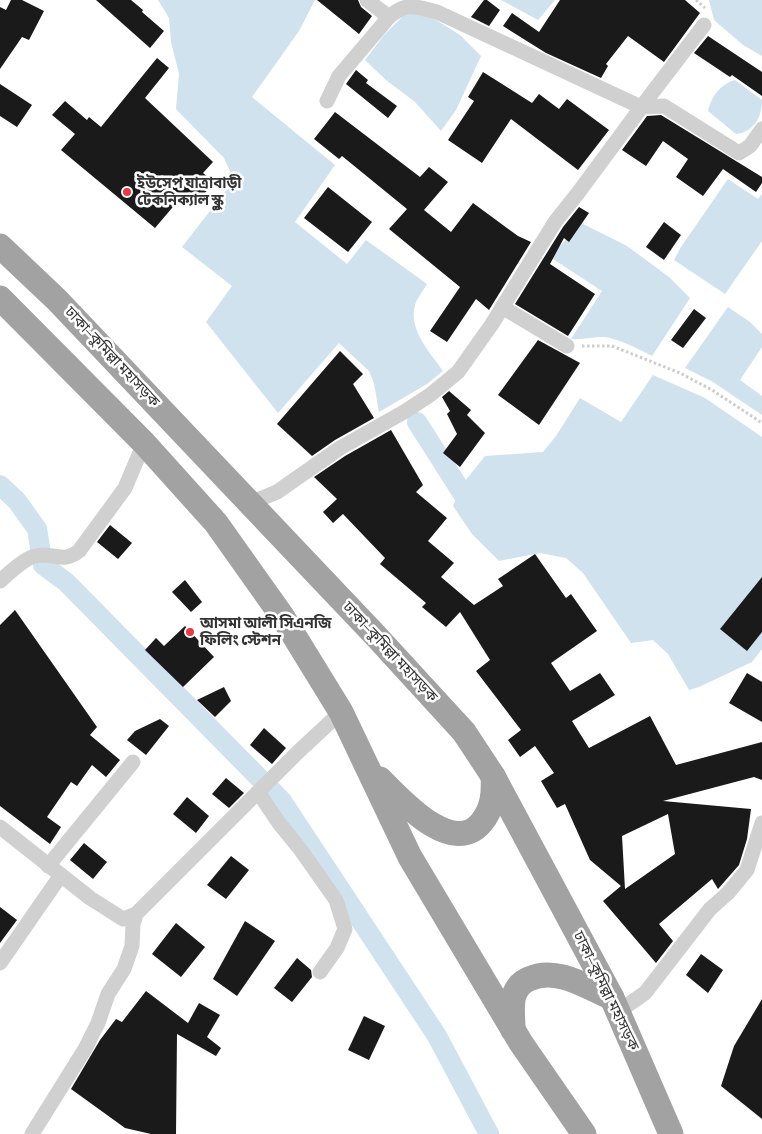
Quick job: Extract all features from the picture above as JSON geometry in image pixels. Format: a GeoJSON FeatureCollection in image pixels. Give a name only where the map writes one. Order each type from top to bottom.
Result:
{"type":"FeatureCollection","features":[{"type":"Feature","properties":{"kind":"highway","name":"ঢাকা–কুমিল্লা মহাসড়ক"},"geometry":{"type":"LineString","coordinates":[[0,246],[57,300],[376,636],[464,732],[494,776],[615,1005],[672,1134]]}},
{"type":"Feature","properties":{"kind":"highway"},"geometry":{"type":"LineString","coordinates":[[0,298],[144,443],[216,523],[282,616],[341,712],[410,857],[513,1030],[584,1134]]}},
{"type":"Feature","properties":{"kind":"highway"},"geometry":{"type":"LineString","coordinates":[[368,768],[424,820],[447,832],[460,835],[470,832],[479,826],[487,816],[492,803],[494,776]]}},
{"type":"Feature","properties":{"kind":"highway"},"geometry":{"type":"LineString","coordinates":[[513,1030],[512,1004],[518,986],[537,975],[545,974],[570,979],[615,1005]]}},
{"type":"Feature","properties":{"kind":"street"},"geometry":{"type":"LineString","coordinates":[[367,0],[390,17]]}},
{"type":"Feature","properties":{"kind":"street"},"geometry":{"type":"LineString","coordinates":[[327,101],[339,76],[390,17],[399,9],[413,6],[437,12],[641,107],[664,106],[739,153],[750,146],[762,129]]}},
{"type":"Feature","properties":{"kind":"street"},"geometry":{"type":"LineString","coordinates":[[250,503],[276,492],[340,448],[404,412],[430,395],[458,372],[502,307],[554,222],[578,193],[704,25]]}},
{"type":"Feature","properties":{"kind":"street"},"geometry":{"type":"LineString","coordinates":[[502,307],[566,346]]}},
{"type":"Feature","properties":{"kind":"street"},"geometry":{"type":"LineString","coordinates":[[0,581],[33,556],[66,558],[72,557],[79,551],[125,488],[144,443]]}},
{"type":"Feature","properties":{"kind":"street"},"geometry":{"type":"LineString","coordinates":[[0,827],[90,898],[123,919],[136,914],[295,755],[341,712]]}},
{"type":"Feature","properties":{"kind":"street"},"geometry":{"type":"LineString","coordinates":[[48,866],[133,762]]}},
{"type":"Feature","properties":{"kind":"street"},"geometry":{"type":"LineString","coordinates":[[258,792],[336,900],[345,929],[337,948],[320,972]]}},
{"type":"Feature","properties":{"kind":"street"},"geometry":{"type":"LineString","coordinates":[[615,1005],[645,994],[710,909],[747,870],[762,823]]}},
{"type":"Feature","properties":{"kind":"street"},"geometry":{"type":"LineString","coordinates":[[0,963],[61,875]]}},
{"type":"Feature","properties":{"kind":"street"},"geometry":{"type":"LineString","coordinates":[[32,1134],[85,1049],[98,1022],[108,994],[124,969],[132,946],[133,924],[136,914]]}},
{"type":"Feature","properties":{"kind":"path"},"geometry":{"type":"LineString","coordinates":[[566,346],[612,346],[637,355],[680,373],[712,390],[762,423]]}},
{"type":"Feature","properties":{"kind":"water"},"geometry":{"type":"Polygon","coordinates":[[[158,0],[315,0],[299,31],[252,97],[335,165],[295,222],[347,264],[366,240],[427,284],[415,305],[415,323],[417,332],[443,371],[427,384],[379,412],[374,383],[369,371],[339,343],[278,413],[206,322],[232,286],[182,247],[234,180],[224,158],[176,109],[179,74],[171,42],[169,18],[158,0]]]}},
{"type":"Feature","properties":{"kind":"water"},"geometry":{"type":"Polygon","coordinates":[[[501,0],[555,0],[538,20],[501,0]]]}},
{"type":"Feature","properties":{"kind":"water"},"geometry":{"type":"Polygon","coordinates":[[[709,0],[762,0],[762,56],[743,45],[714,20],[709,0]]]}},
{"type":"Feature","properties":{"kind":"water"},"geometry":{"type":"Polygon","coordinates":[[[406,13],[425,13],[460,35],[481,56],[456,110],[441,131],[415,102],[386,80],[365,60],[384,35],[406,13]]]}},
{"type":"Feature","properties":{"kind":"water"},"geometry":{"type":"Polygon","coordinates":[[[735,80],[762,100],[759,118],[756,123],[748,130],[736,134],[708,111],[717,91],[725,84],[735,80]]]}},
{"type":"Feature","properties":{"kind":"water"},"geometry":{"type":"Polygon","coordinates":[[[728,179],[758,199],[762,194],[762,241],[725,294],[674,260],[728,179]]]}},
{"type":"Feature","properties":{"kind":"water"},"geometry":{"type":"Polygon","coordinates":[[[581,223],[627,246],[669,277],[690,298],[652,356],[614,339],[599,337],[571,339],[602,291],[550,257],[581,223]]]}},
{"type":"Feature","properties":{"kind":"water"},"geometry":{"type":"Polygon","coordinates":[[[728,307],[750,322],[762,334],[762,347],[740,380],[762,396],[762,415],[713,382],[685,368],[728,307]]]}},
{"type":"Feature","properties":{"kind":"water"},"geometry":{"type":"Polygon","coordinates":[[[653,375],[705,398],[762,437],[762,649],[752,662],[689,690],[668,654],[653,640],[631,643],[583,573],[566,558],[540,553],[499,561],[472,534],[453,506],[461,486],[485,456],[543,452],[556,436],[580,398],[621,422],[653,375]]]}},
{"type":"Feature","properties":{"kind":"building"},"geometry":{"type":"Polygon","coordinates":[[[11,0],[22,0],[44,11],[29,40],[22,37],[0,69],[0,7],[6,10],[11,0]]]}},
{"type":"Feature","properties":{"kind":"building"},"geometry":{"type":"Polygon","coordinates":[[[96,0],[131,0],[164,31],[150,48],[96,0]]]}},
{"type":"Feature","properties":{"kind":"building"},"geometry":{"type":"Polygon","coordinates":[[[317,0],[358,0],[361,7],[372,16],[359,34],[317,0]]]}},
{"type":"Feature","properties":{"kind":"building"},"geometry":{"type":"Polygon","coordinates":[[[484,0],[487,0],[500,10],[489,26],[471,17],[484,0]]]}},
{"type":"Feature","properties":{"kind":"building"},"geometry":{"type":"Polygon","coordinates":[[[560,0],[685,0],[700,13],[664,62],[628,36],[606,64],[608,66],[601,78],[546,53],[503,26],[512,13],[539,32],[560,0]]]}},
{"type":"Feature","properties":{"kind":"building"},"geometry":{"type":"Polygon","coordinates":[[[708,36],[762,72],[762,96],[732,75],[730,77],[694,53],[708,36]]]}},
{"type":"Feature","properties":{"kind":"building"},"geometry":{"type":"Polygon","coordinates":[[[157,58],[169,68],[145,98],[213,162],[203,173],[214,182],[195,205],[183,195],[155,228],[61,150],[75,134],[52,115],[65,101],[87,120],[89,117],[101,127],[157,58]]]}},
{"type":"Feature","properties":{"kind":"building"},"geometry":{"type":"Polygon","coordinates":[[[356,70],[368,80],[366,83],[397,106],[388,118],[346,84],[356,70]]]}},
{"type":"Feature","properties":{"kind":"building"},"geometry":{"type":"Polygon","coordinates":[[[483,72],[532,103],[539,94],[559,109],[567,99],[609,130],[578,170],[511,119],[482,163],[448,140],[474,101],[468,97],[483,72]]]}},
{"type":"Feature","properties":{"kind":"building"},"geometry":{"type":"Polygon","coordinates":[[[0,84],[32,105],[17,127],[0,116],[0,84]]]}},
{"type":"Feature","properties":{"kind":"building"},"geometry":{"type":"Polygon","coordinates":[[[335,112],[420,177],[429,167],[448,182],[424,210],[451,232],[473,203],[518,236],[531,242],[489,310],[476,299],[447,342],[430,331],[460,287],[389,229],[407,209],[342,156],[339,159],[314,139],[335,112]]]}},
{"type":"Feature","properties":{"kind":"building"},"geometry":{"type":"Polygon","coordinates":[[[661,115],[762,177],[762,183],[756,192],[723,169],[703,196],[676,177],[688,159],[663,141],[646,166],[622,150],[647,116],[661,115]]]}},
{"type":"Feature","properties":{"kind":"building"},"geometry":{"type":"Polygon","coordinates":[[[328,187],[372,222],[348,252],[304,218],[328,187]]]}},
{"type":"Feature","properties":{"kind":"building"},"geometry":{"type":"Polygon","coordinates":[[[579,207],[589,213],[569,242],[564,238],[550,264],[595,294],[568,336],[515,304],[563,227],[579,207]]]}},
{"type":"Feature","properties":{"kind":"building"},"geometry":{"type":"Polygon","coordinates":[[[664,222],[681,235],[664,260],[646,247],[664,222]]]}},
{"type":"Feature","properties":{"kind":"building"},"geometry":{"type":"Polygon","coordinates":[[[694,309],[706,318],[683,348],[671,340],[694,309]]]}},
{"type":"Feature","properties":{"kind":"building"},"geometry":{"type":"Polygon","coordinates":[[[538,340],[580,363],[539,425],[498,395],[538,340]]]}},
{"type":"Feature","properties":{"kind":"building"},"geometry":{"type":"Polygon","coordinates":[[[340,351],[363,374],[353,384],[374,418],[335,440],[312,456],[277,424],[340,351]]]}},
{"type":"Feature","properties":{"kind":"building"},"geometry":{"type":"Polygon","coordinates":[[[449,391],[471,410],[467,415],[485,433],[460,467],[443,453],[457,434],[447,414],[450,411],[442,397],[449,391]]]}},
{"type":"Feature","properties":{"kind":"building"},"geometry":{"type":"Polygon","coordinates":[[[391,430],[423,485],[416,492],[447,518],[428,541],[454,563],[441,577],[474,605],[503,586],[498,579],[535,554],[566,598],[571,594],[597,631],[551,663],[570,691],[600,673],[615,695],[572,721],[589,748],[650,716],[676,765],[762,742],[762,780],[754,777],[663,801],[751,809],[747,839],[739,865],[718,889],[712,879],[659,924],[673,941],[656,963],[603,901],[621,886],[590,860],[565,804],[557,808],[541,781],[554,773],[535,746],[520,757],[508,740],[521,730],[476,671],[490,660],[460,612],[446,627],[422,607],[426,603],[380,564],[385,558],[343,514],[333,523],[323,512],[337,499],[314,477],[345,456],[391,430]],[[668,814],[622,836],[625,889],[675,854],[668,814]]]}},
{"type":"Feature","properties":{"kind":"building"},"geometry":{"type":"Polygon","coordinates":[[[110,525],[132,543],[118,559],[97,542],[110,525]]]}},
{"type":"Feature","properties":{"kind":"building"},"geometry":{"type":"Polygon","coordinates":[[[762,577],[762,632],[747,651],[720,629],[762,577]]]}},
{"type":"Feature","properties":{"kind":"building"},"geometry":{"type":"Polygon","coordinates":[[[185,580],[202,602],[191,612],[172,592],[185,580]]]}},
{"type":"Feature","properties":{"kind":"building"},"geometry":{"type":"Polygon","coordinates":[[[15,610],[97,727],[90,735],[120,760],[106,777],[92,765],[77,786],[71,782],[47,817],[61,827],[50,844],[0,806],[0,625],[15,610]]]}},
{"type":"Feature","properties":{"kind":"building"},"geometry":{"type":"Polygon","coordinates":[[[185,626],[214,657],[183,687],[145,650],[156,638],[164,646],[185,626]]]}},
{"type":"Feature","properties":{"kind":"building"},"geometry":{"type":"Polygon","coordinates":[[[747,673],[762,682],[762,722],[729,703],[747,673]]]}},
{"type":"Feature","properties":{"kind":"building"},"geometry":{"type":"Polygon","coordinates":[[[224,687],[231,701],[215,717],[197,700],[224,687]]]}},
{"type":"Feature","properties":{"kind":"building"},"geometry":{"type":"Polygon","coordinates":[[[160,719],[169,726],[146,755],[127,740],[135,731],[160,719]]]}},
{"type":"Feature","properties":{"kind":"building"},"geometry":{"type":"Polygon","coordinates":[[[264,728],[286,748],[272,764],[250,745],[264,728]]]}},
{"type":"Feature","properties":{"kind":"building"},"geometry":{"type":"Polygon","coordinates":[[[226,778],[244,793],[229,808],[212,794],[226,778]]]}},
{"type":"Feature","properties":{"kind":"building"},"geometry":{"type":"Polygon","coordinates":[[[187,797],[209,816],[196,833],[173,814],[187,797]]]}},
{"type":"Feature","properties":{"kind":"building"},"geometry":{"type":"Polygon","coordinates":[[[84,843],[107,862],[93,879],[70,860],[84,843]]]}},
{"type":"Feature","properties":{"kind":"building"},"geometry":{"type":"Polygon","coordinates":[[[231,856],[249,870],[226,899],[207,885],[231,856]]]}},
{"type":"Feature","properties":{"kind":"building"},"geometry":{"type":"Polygon","coordinates":[[[0,907],[17,920],[0,943],[0,907]]]}},
{"type":"Feature","properties":{"kind":"building"},"geometry":{"type":"Polygon","coordinates":[[[245,921],[275,941],[237,996],[213,979],[245,921]]]}},
{"type":"Feature","properties":{"kind":"building"},"geometry":{"type":"Polygon","coordinates":[[[176,923],[205,947],[181,977],[152,954],[176,923]]]}},
{"type":"Feature","properties":{"kind":"building"},"geometry":{"type":"Polygon","coordinates":[[[701,954],[723,970],[708,993],[686,975],[701,954]]]}},
{"type":"Feature","properties":{"kind":"building"},"geometry":{"type":"Polygon","coordinates":[[[297,958],[311,970],[312,977],[292,1002],[274,988],[297,958]]]}},
{"type":"Feature","properties":{"kind":"building"},"geometry":{"type":"Polygon","coordinates":[[[146,991],[188,1023],[199,1003],[220,1015],[207,1037],[221,1048],[216,1056],[177,1034],[176,1134],[151,1134],[125,1128],[71,1089],[100,1040],[116,1019],[122,1022],[146,991]]]}},
{"type":"Feature","properties":{"kind":"building"},"geometry":{"type":"Polygon","coordinates":[[[762,999],[762,1119],[721,1086],[734,1046],[762,999]]]}},
{"type":"Feature","properties":{"kind":"building"},"geometry":{"type":"Polygon","coordinates":[[[364,1016],[385,1026],[369,1060],[348,1050],[364,1016]]]}},
{"type":"Feature","properties":{"kind":"waterway"},"geometry":{"type":"LineString","coordinates":[[417,422],[468,502],[477,507]]}},
{"type":"Feature","properties":{"kind":"waterway"},"geometry":{"type":"LineString","coordinates":[[0,485],[17,501],[37,529],[43,565],[66,582],[282,801],[437,1036],[489,1134]]}},
{"type":"Feature","properties":{"kind":"place","name":"ইউসেপ যাত্রাবাড়ী টেকনিক্যাল স্কুল"},"geometry":{"type":"Point","coordinates":[127,192]}},
{"type":"Feature","properties":{"kind":"place","name":"আসমা আলী সিএনজি ফিলিং স্টেশন"},"geometry":{"type":"Point","coordinates":[190,632]}}]}
